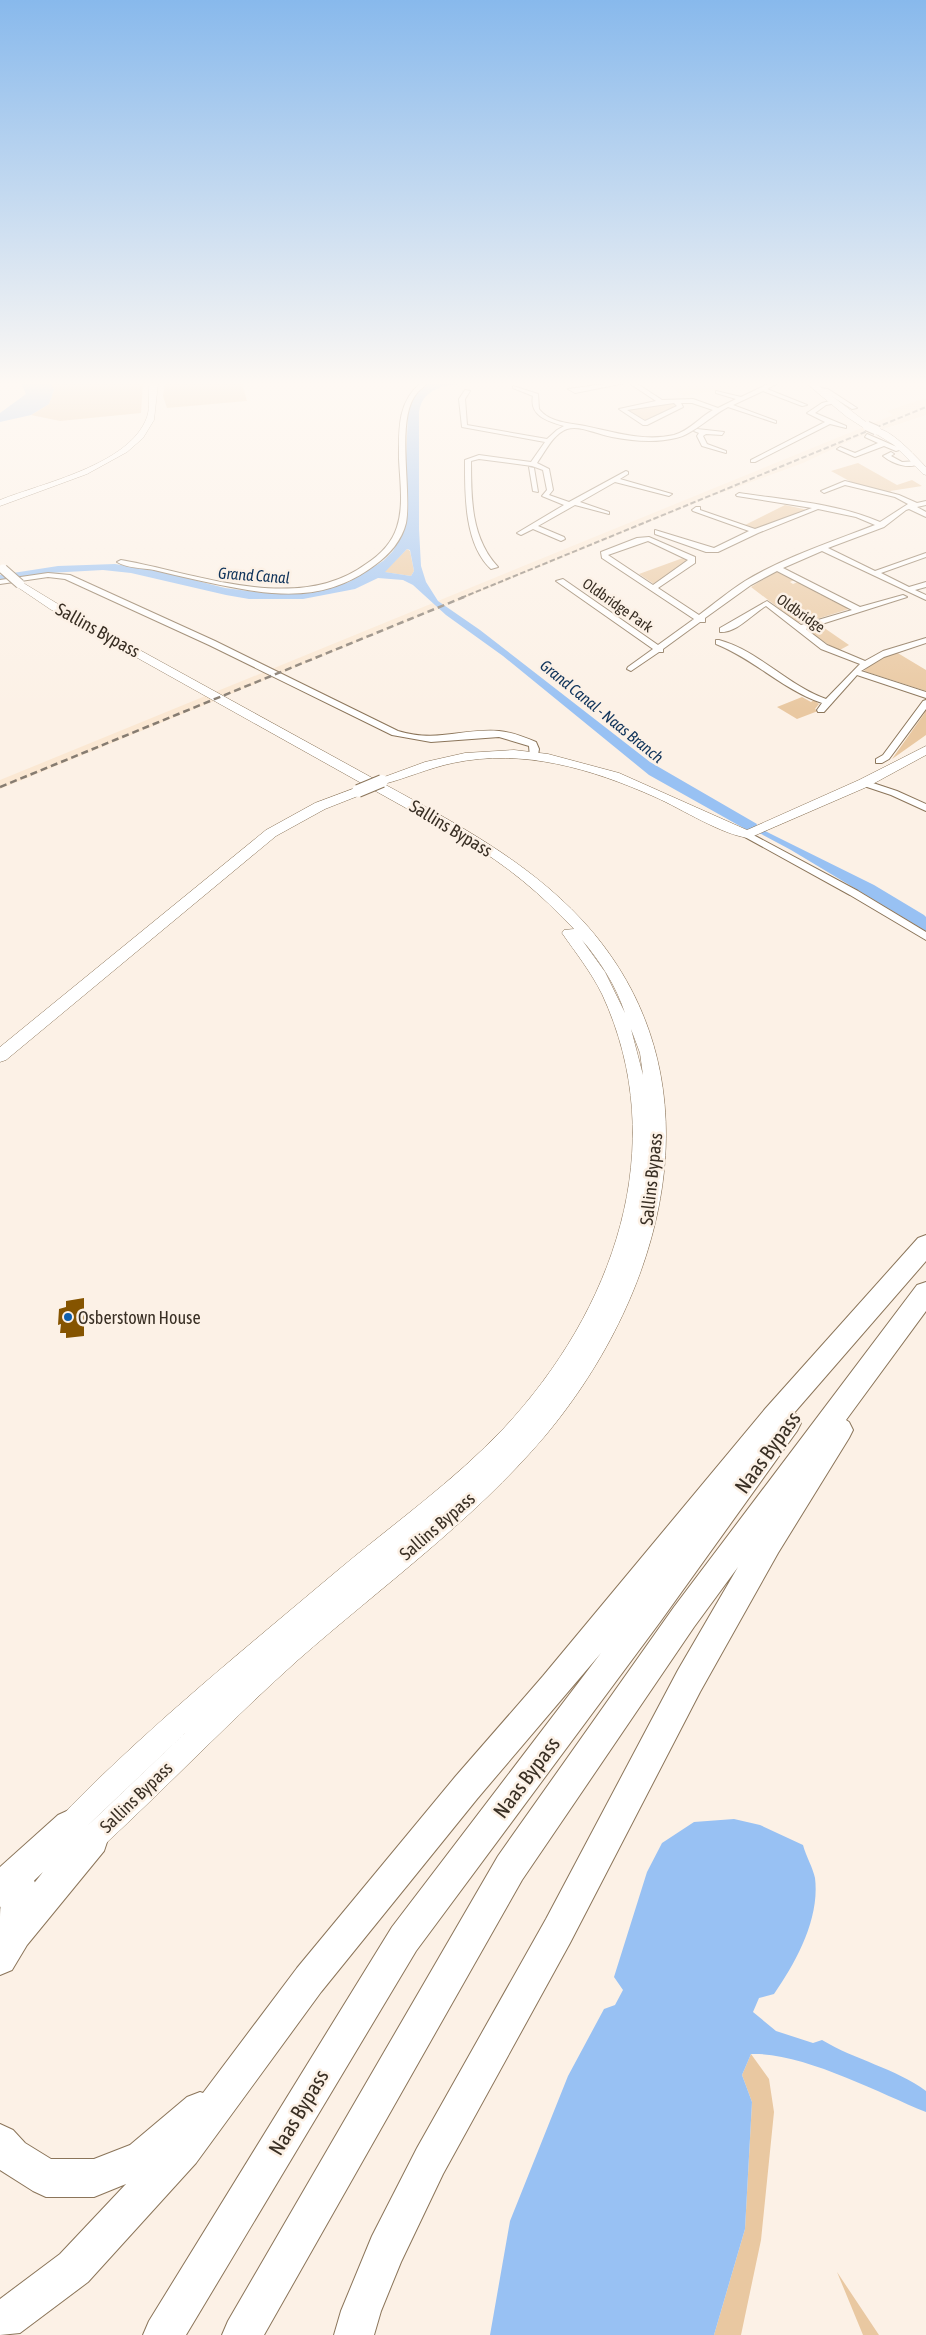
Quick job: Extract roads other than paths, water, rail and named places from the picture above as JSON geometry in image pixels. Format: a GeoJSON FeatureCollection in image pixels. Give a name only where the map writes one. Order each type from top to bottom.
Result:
{"type":"FeatureCollection","features":[{"type":"Feature","properties":{"kind":"highway"},"geometry":{"type":"LineString","coordinates":[[0,2322],[74,2268],[183,2150],[309,1980],[466,1788],[560,1679],[774,1417],[926,1245]]}},
{"type":"Feature","properties":{"kind":"highway","name":"Naas Bypass"},"geometry":{"type":"LineString","coordinates":[[163,2335],[404,1939],[650,1612],[866,1315],[926,1245]]}},
{"type":"Feature","properties":{"kind":"highway","name":"Naas Bypass"},"geometry":{"type":"LineString","coordinates":[[242,2335],[510,1868],[684,1618],[926,1292]]}},
{"type":"Feature","properties":{"kind":"highway"},"geometry":{"type":"LineString","coordinates":[[354,2335],[361,2311],[386,2250],[430,2161],[558,1931],[689,1681],[773,1534],[926,1300]]}},
{"type":"Feature","properties":{"kind":"highway"},"geometry":{"type":"LineString","coordinates":[[0,1890],[81,1832]]}},
{"type":"Feature","properties":{"kind":"highway"},"geometry":{"type":"LineString","coordinates":[[0,1958],[81,1832]]}},
{"type":"Feature","properties":{"kind":"highway"},"geometry":{"type":"LineString","coordinates":[[0,2143],[12,2156],[46,2178],[94,2178],[143,2158],[184,2126],[248,2064]]}},
{"type":"Feature","properties":{"kind":"main road"},"geometry":{"type":"LineString","coordinates":[[0,494],[18,492]]}},
{"type":"Feature","properties":{"kind":"main road"},"geometry":{"type":"LineString","coordinates":[[0,503],[25,492]]}},
{"type":"Feature","properties":{"kind":"main road","name":"Sallins Bypass"},"geometry":{"type":"LineString","coordinates":[[0,1914],[81,1832],[159,1739],[359,1567],[416,1522],[478,1468],[527,1416],[574,1356],[602,1303],[622,1254],[635,1209],[643,1132],[637,1080],[630,1046],[614,1005],[596,971],[575,940],[551,912],[485,858],[459,841],[243,722],[47,610],[10,583],[1,570]]}},
{"type":"Feature","properties":{"kind":"main road","name":"Sallins Bypass"},"geometry":{"type":"LineString","coordinates":[[0,1934],[56,1870],[81,1832],[214,1722],[306,1638],[471,1499],[540,1426],[588,1363],[616,1315],[637,1263],[654,1196],[658,1105],[650,1062],[628,997],[613,971],[568,916],[512,865],[486,847],[399,797],[10,583]]}},
{"type":"Feature","properties":{"kind":"main road"},"geometry":{"type":"LineString","coordinates":[[0,1056],[271,833],[320,806],[425,765],[466,756],[533,755],[580,764],[631,781],[754,832],[864,783],[926,750]]}},
{"type":"Feature","properties":{"kind":"street"},"geometry":{"type":"LineString","coordinates":[[121,562],[149,566],[224,586],[263,591],[312,589],[344,582],[356,576],[380,558],[400,531],[404,492]]}},
{"type":"Feature","properties":{"kind":"street"},"geometry":{"type":"LineString","coordinates":[[468,492],[473,527],[486,560],[497,566],[486,570]]}},
{"type":"Feature","properties":{"kind":"street"},"geometry":{"type":"LineString","coordinates":[[548,492],[545,496],[607,513]]}},
{"type":"Feature","properties":{"kind":"street"},"geometry":{"type":"LineString","coordinates":[[521,533],[594,492]]}},
{"type":"Feature","properties":{"kind":"street"},"geometry":{"type":"LineString","coordinates":[[661,492],[669,494]]}},
{"type":"Feature","properties":{"kind":"street"},"geometry":{"type":"LineString","coordinates":[[881,492],[897,496],[926,515]]}},
{"type":"Feature","properties":{"kind":"street"},"geometry":{"type":"LineString","coordinates":[[740,495],[858,515],[881,525]]}},
{"type":"Feature","properties":{"kind":"street"},"geometry":{"type":"LineString","coordinates":[[912,506],[926,503]]}},
{"type":"Feature","properties":{"kind":"street","name":"Oldbridge Park"},"geometry":{"type":"LineString","coordinates":[[632,670],[702,620],[748,583],[822,548],[881,525],[904,508],[912,506]]}},
{"type":"Feature","properties":{"kind":"street"},"geometry":{"type":"LineString","coordinates":[[658,532],[712,550],[755,531],[814,510],[816,507]]}},
{"type":"Feature","properties":{"kind":"street"},"geometry":{"type":"LineString","coordinates":[[698,508],[695,510],[755,531]]}},
{"type":"Feature","properties":{"kind":"street"},"geometry":{"type":"LineString","coordinates":[[533,527],[561,539]]}},
{"type":"Feature","properties":{"kind":"street","name":"Oldbridge Park"},"geometry":{"type":"LineString","coordinates":[[653,588],[692,559],[649,539],[640,540],[604,554],[653,588],[702,620]]}},
{"type":"Feature","properties":{"kind":"street"},"geometry":{"type":"LineString","coordinates":[[822,548],[911,589],[926,598]]}},
{"type":"Feature","properties":{"kind":"street"},"geometry":{"type":"LineString","coordinates":[[875,573],[926,555]]}},
{"type":"Feature","properties":{"kind":"street","name":"Oldbridge"},"geometry":{"type":"LineString","coordinates":[[777,568],[797,581],[859,610]]}},
{"type":"Feature","properties":{"kind":"street"},"geometry":{"type":"LineString","coordinates":[[10,583],[48,575],[67,577],[212,643],[395,733],[432,741],[488,733],[504,735],[533,744],[536,749],[533,755]]}},
{"type":"Feature","properties":{"kind":"street","name":"Oldbridge Park"},"geometry":{"type":"LineString","coordinates":[[560,581],[660,650]]}},
{"type":"Feature","properties":{"kind":"street"},"geometry":{"type":"LineString","coordinates":[[911,589],[926,584]]}},
{"type":"Feature","properties":{"kind":"street"},"geometry":{"type":"LineString","coordinates":[[800,628],[903,597]]}},
{"type":"Feature","properties":{"kind":"street","name":"Oldbridge"},"geometry":{"type":"LineString","coordinates":[[723,630],[729,628],[764,601],[836,653],[866,664]]}},
{"type":"Feature","properties":{"kind":"street"},"geometry":{"type":"LineString","coordinates":[[821,710],[855,672],[866,664],[882,655],[926,640]]}},
{"type":"Feature","properties":{"kind":"street"},"geometry":{"type":"LineString","coordinates":[[719,642],[747,656],[801,690],[828,702]]}},
{"type":"Feature","properties":{"kind":"street"},"geometry":{"type":"LineString","coordinates":[[855,672],[926,695]]}},
{"type":"Feature","properties":{"kind":"street"},"geometry":{"type":"LineString","coordinates":[[879,761],[886,757],[926,703]]}},
{"type":"Feature","properties":{"kind":"street"},"geometry":{"type":"LineString","coordinates":[[864,783],[894,793],[926,808]]}},
{"type":"Feature","properties":{"kind":"street"},"geometry":{"type":"LineString","coordinates":[[754,832],[926,937]]}},
{"type":"Feature","properties":{"kind":"water"},"geometry":{"type":"Polygon","coordinates":[[[407,492],[419,492],[421,566],[426,582],[438,601],[480,630],[650,762],[757,824],[756,826],[874,885],[924,915],[926,917],[926,931],[791,850],[752,829],[747,830],[649,775],[503,656],[446,615],[413,585],[403,580],[378,578],[355,589],[303,599],[249,599],[131,573],[103,570],[48,573],[0,580],[0,575],[58,566],[115,564],[159,571],[225,588],[265,593],[320,590],[349,582],[383,561],[393,551],[404,529],[408,507],[407,492]],[[407,549],[385,572],[411,576],[414,571],[410,550],[407,549]]]}},
{"type":"Feature","properties":{"kind":"water"},"geometry":{"type":"Polygon","coordinates":[[[734,1819],[760,1825],[803,1845],[815,1878],[814,1909],[805,1939],[774,1994],[759,1998],[753,2012],[776,2031],[813,2043],[822,2040],[914,2083],[926,2091],[926,2112],[863,2084],[816,2066],[793,2059],[751,2054],[742,2075],[752,2102],[745,2229],[714,2335],[490,2335],[510,2221],[568,2076],[604,2009],[615,2005],[623,1990],[614,1977],[647,1872],[662,1843],[694,1822],[734,1819]]]}},
{"type":"Feature","properties":{"kind":"railway"},"geometry":{"type":"LineString","coordinates":[[461,598],[719,492]]}},
{"type":"Feature","properties":{"kind":"railway"},"geometry":{"type":"LineString","coordinates":[[0,787],[464,597]]}},
{"type":"Feature","properties":{"kind":"place","name":"Osberstown House"},"geometry":{"type":"Point","coordinates":[68,1317]}},
{"type":"Feature","properties":{"kind":"water label","name":"Grand Canal"},"geometry":{"type":"Point","coordinates":[254,575]}},
{"type":"Feature","properties":{"kind":"water label","name":"Grand Canal - Naas Branch"},"geometry":{"type":"Point","coordinates":[602,711]}}]}
